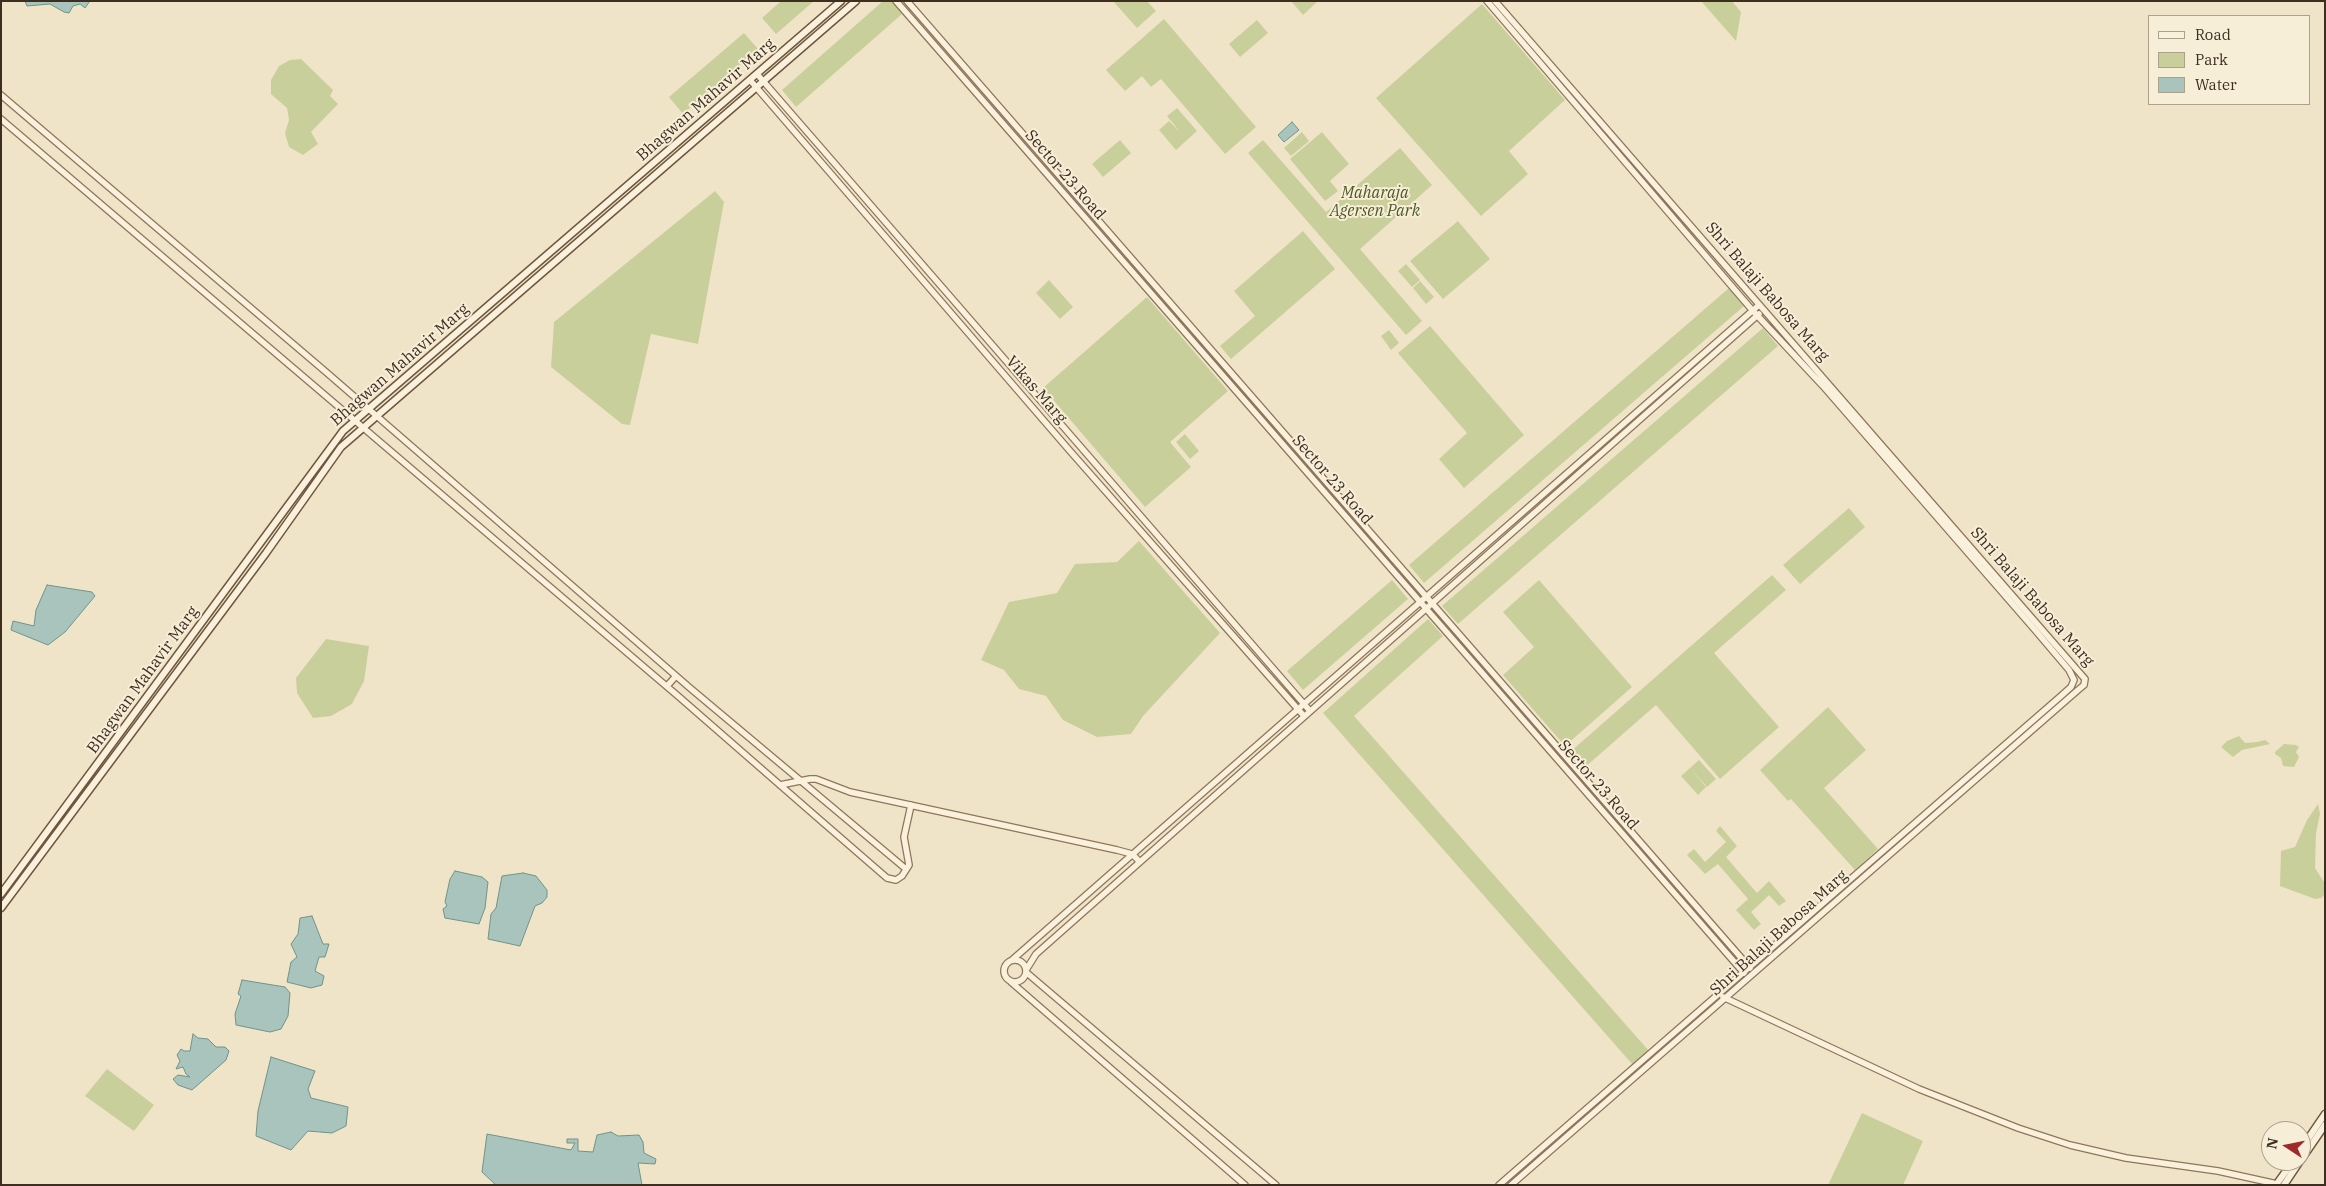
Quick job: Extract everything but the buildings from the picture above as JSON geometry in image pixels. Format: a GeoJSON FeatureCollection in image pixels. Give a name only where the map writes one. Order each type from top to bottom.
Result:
{"type":"FeatureCollection","features":[{"type":"Feature","properties":{"kind":"main road","name":"Bhagwan Mahavir Marg"},"geometry":{"type":"LineString","coordinates":[[1,894],[343,431],[841,1]]}},
{"type":"Feature","properties":{"kind":"main road","name":"Bhagwan Mahavir Marg"},"geometry":{"type":"LineString","coordinates":[[1,908],[266,553],[345,442],[856,1]]}},
{"type":"Feature","properties":{"kind":"main road"},"geometry":{"type":"LineString","coordinates":[[2311,1134],[2325,1114]]}},
{"type":"Feature","properties":{"kind":"main road"},"geometry":{"type":"LineString","coordinates":[[2311,1145],[2325,1125]]}},
{"type":"Feature","properties":{"kind":"main road"},"geometry":{"type":"LineString","coordinates":[[2279,1184],[2287,1171]]}},
{"type":"Feature","properties":{"kind":"main road"},"geometry":{"type":"LineString","coordinates":[[2279,1184],[2291,1171]]}},
{"type":"Feature","properties":{"kind":"street","name":"Sector 23 Road"},"geometry":{"type":"LineString","coordinates":[[896,1],[1745,974]]}},
{"type":"Feature","properties":{"kind":"street","name":"Sector 23 Road"},"geometry":{"type":"LineString","coordinates":[[907,1],[1751,969]]}},
{"type":"Feature","properties":{"kind":"street","name":"Shri Balaji Babosa Marg"},"geometry":{"type":"LineString","coordinates":[[1487,1],[1755,313],[1823,386],[2036,630],[2069,670],[2074,680],[2071,687],[2061,696],[1751,969]]}},
{"type":"Feature","properties":{"kind":"street","name":"Shri Balaji Babosa Marg"},"geometry":{"type":"LineString","coordinates":[[1495,1],[2085,679],[2084,684],[2078,690],[1751,969],[1716,995],[1499,1185]]}},
{"type":"Feature","properties":{"kind":"street","name":"Vikas Marg"},"geometry":{"type":"LineString","coordinates":[[757,74],[1310,711]]}},
{"type":"Feature","properties":{"kind":"street","name":"Vikas Marg"},"geometry":{"type":"LineString","coordinates":[[750,80],[1070,451],[1304,716]]}},
{"type":"Feature","properties":{"kind":"street"},"geometry":{"type":"LineString","coordinates":[[1,96],[368,409],[676,676],[906,869]]}},
{"type":"Feature","properties":{"kind":"street"},"geometry":{"type":"LineString","coordinates":[[1,119],[667,686],[887,878],[896,880],[906,869],[909,862],[904,837],[911,805]]}},
{"type":"Feature","properties":{"kind":"street"},"geometry":{"type":"LineString","coordinates":[[1245,1185],[1011,982],[1005,976],[1004,965],[1762,307]]}},
{"type":"Feature","properties":{"kind":"street"},"geometry":{"type":"LineString","coordinates":[[1011,982],[1019,982],[1034,957],[1432,604],[1755,313]]}},
{"type":"Feature","properties":{"kind":"street"},"geometry":{"type":"LineString","coordinates":[[667,686],[676,676]]}},
{"type":"Feature","properties":{"kind":"street"},"geometry":{"type":"LineString","coordinates":[[780,785],[816,779],[850,792],[1132,854],[1140,862]]}},
{"type":"Feature","properties":{"kind":"street"},"geometry":{"type":"LineString","coordinates":[[1024,948],[1034,957]]}},
{"type":"Feature","properties":{"kind":"street"},"geometry":{"type":"LineString","coordinates":[[1012,960],[1020,962],[1026,971],[1276,1185]]}},
{"type":"Feature","properties":{"kind":"street","name":"Shri Balaji Babosa Marg"},"geometry":{"type":"LineString","coordinates":[[1511,1185],[1725,998],[1745,974]]}},
{"type":"Feature","properties":{"kind":"street"},"geometry":{"type":"LineString","coordinates":[[1716,995],[1919,1089],[2018,1128],[2070,1145],[2126,1158],[2218,1171],[2279,1184]]}},
{"type":"Feature","properties":{"kind":"green space"},"geometry":{"type":"Polygon","coordinates":[[[781,1],[814,1],[776,34],[762,18],[781,1]]]}},
{"type":"Feature","properties":{"kind":"green space"},"geometry":{"type":"Polygon","coordinates":[[[883,1],[891,1],[902,14],[796,107],[782,90],[883,1]]]}},
{"type":"Feature","properties":{"kind":"green space"},"geometry":{"type":"Polygon","coordinates":[[[1113,1],[1147,1],[1156,11],[1137,28],[1113,1]]]}},
{"type":"Feature","properties":{"kind":"green space"},"geometry":{"type":"Polygon","coordinates":[[[1291,1],[1318,1],[1303,15],[1291,1]]]}},
{"type":"Feature","properties":{"kind":"green space"},"geometry":{"type":"Polygon","coordinates":[[[1701,1],[1732,1],[1741,12],[1736,41],[1701,1]]]}},
{"type":"Feature","properties":{"kind":"green space"},"geometry":{"type":"Polygon","coordinates":[[[1482,4],[1565,100],[1509,151],[1528,174],[1481,216],[1376,98],[1482,4]]]}},
{"type":"Feature","properties":{"kind":"green space"},"geometry":{"type":"Polygon","coordinates":[[[1164,19],[1256,127],[1225,154],[1161,79],[1151,87],[1142,76],[1125,91],[1106,70],[1164,19]]]}},
{"type":"Feature","properties":{"kind":"green space"},"geometry":{"type":"Polygon","coordinates":[[[1257,20],[1268,33],[1240,57],[1229,44],[1257,20]]]}},
{"type":"Feature","properties":{"kind":"green space"},"geometry":{"type":"Polygon","coordinates":[[[744,33],[758,49],[683,114],[669,97],[744,33]]]}},
{"type":"Feature","properties":{"kind":"green space"},"geometry":{"type":"Polygon","coordinates":[[[301,59],[333,90],[330,96],[338,104],[311,132],[318,144],[303,155],[289,147],[285,133],[289,120],[287,108],[271,94],[271,80],[279,66],[290,60],[301,59]]]}},
{"type":"Feature","properties":{"kind":"green space"},"geometry":{"type":"Polygon","coordinates":[[[1177,108],[1197,131],[1176,150],[1159,130],[1169,121],[1180,132],[1167,116],[1177,108]]]}},
{"type":"Feature","properties":{"kind":"green space"},"geometry":{"type":"Polygon","coordinates":[[[1302,132],[1309,141],[1291,156],[1284,148],[1302,132]]]}},
{"type":"Feature","properties":{"kind":"green space"},"geometry":{"type":"Polygon","coordinates":[[[1322,132],[1349,164],[1330,181],[1338,191],[1325,201],[1290,159],[1322,132]]]}},
{"type":"Feature","properties":{"kind":"green space"},"geometry":{"type":"Polygon","coordinates":[[[1120,140],[1131,153],[1103,177],[1092,164],[1120,140]]]}},
{"type":"Feature","properties":{"kind":"green space","name":"Maharaja Agersen Park"},"geometry":{"type":"Polygon","coordinates":[[[1263,140],[1326,212],[1400,148],[1432,185],[1360,249],[1422,321],[1406,335],[1248,153],[1263,140]]]}},
{"type":"Feature","properties":{"kind":"green space"},"geometry":{"type":"Polygon","coordinates":[[[715,191],[724,202],[698,344],[651,334],[630,425],[622,424],[551,367],[554,322],[715,191]]]}},
{"type":"Feature","properties":{"kind":"green space"},"geometry":{"type":"Polygon","coordinates":[[[1458,221],[1490,259],[1443,299],[1410,261],[1458,221]]]}},
{"type":"Feature","properties":{"kind":"green space"},"geometry":{"type":"Polygon","coordinates":[[[1303,231],[1335,269],[1231,359],[1220,346],[1255,316],[1234,291],[1303,231]]]}},
{"type":"Feature","properties":{"kind":"green space"},"geometry":{"type":"Polygon","coordinates":[[[1406,264],[1420,280],[1412,287],[1398,271],[1406,264]]]}},
{"type":"Feature","properties":{"kind":"green space"},"geometry":{"type":"Polygon","coordinates":[[[1049,280],[1073,307],[1060,319],[1036,293],[1049,280]]]}},
{"type":"Feature","properties":{"kind":"green space"},"geometry":{"type":"Polygon","coordinates":[[[1420,281],[1434,297],[1426,304],[1413,288],[1420,281]]]}},
{"type":"Feature","properties":{"kind":"green space"},"geometry":{"type":"Polygon","coordinates":[[[1729,288],[1744,306],[1424,583],[1409,565],[1729,288]]]}},
{"type":"Feature","properties":{"kind":"green space"},"geometry":{"type":"Polygon","coordinates":[[[1147,297],[1228,391],[1170,442],[1191,467],[1145,507],[1043,388],[1147,297]]]}},
{"type":"Feature","properties":{"kind":"green space"},"geometry":{"type":"Polygon","coordinates":[[[1430,326],[1524,435],[1464,488],[1439,459],[1467,433],[1398,353],[1430,326]]]}},
{"type":"Feature","properties":{"kind":"green space"},"geometry":{"type":"Polygon","coordinates":[[[1763,328],[1778,346],[1458,624],[1442,606],[1763,328]]]}},
{"type":"Feature","properties":{"kind":"green space"},"geometry":{"type":"Polygon","coordinates":[[[1389,330],[1399,343],[1391,350],[1381,336],[1389,330]]]}},
{"type":"Feature","properties":{"kind":"green space"},"geometry":{"type":"Polygon","coordinates":[[[1185,434],[1199,451],[1190,459],[1176,442],[1185,434]]]}},
{"type":"Feature","properties":{"kind":"green space"},"geometry":{"type":"Polygon","coordinates":[[[1849,508],[1865,527],[1800,584],[1783,565],[1849,508]]]}},
{"type":"Feature","properties":{"kind":"green space"},"geometry":{"type":"Polygon","coordinates":[[[1139,541],[1220,633],[1143,716],[1131,734],[1097,737],[1063,720],[1046,696],[1019,689],[1004,670],[981,660],[1009,602],[1057,593],[1075,564],[1117,562],[1139,541]]]}},
{"type":"Feature","properties":{"kind":"green space"},"geometry":{"type":"Polygon","coordinates":[[[1772,575],[1786,590],[1714,653],[1779,727],[1720,779],[1656,705],[1584,768],[1570,752],[1772,575]]]}},
{"type":"Feature","properties":{"kind":"green space"},"geometry":{"type":"Polygon","coordinates":[[[1392,580],[1408,599],[1303,690],[1287,671],[1392,580]]]}},
{"type":"Feature","properties":{"kind":"green space"},"geometry":{"type":"Polygon","coordinates":[[[1539,580],[1632,687],[1565,746],[1503,675],[1534,647],[1503,612],[1539,580]]]}},
{"type":"Feature","properties":{"kind":"green space"},"geometry":{"type":"Polygon","coordinates":[[[1428,619],[1443,636],[1354,716],[1649,1051],[1633,1065],[1323,713],[1428,619]]]}},
{"type":"Feature","properties":{"kind":"green space"},"geometry":{"type":"Polygon","coordinates":[[[326,639],[369,646],[364,681],[352,704],[331,716],[313,718],[297,693],[296,678],[326,639]]]}},
{"type":"Feature","properties":{"kind":"green space"},"geometry":{"type":"Polygon","coordinates":[[[1828,707],[1866,750],[1824,788],[1878,849],[1855,870],[1791,799],[1788,801],[1760,770],[1828,707]]]}},
{"type":"Feature","properties":{"kind":"green space"},"geometry":{"type":"Polygon","coordinates":[[[2239,736],[2245,743],[2265,740],[2270,744],[2242,750],[2233,757],[2221,747],[2227,741],[2239,736]]]}},
{"type":"Feature","properties":{"kind":"green space"},"geometry":{"type":"Polygon","coordinates":[[[2284,744],[2299,747],[2296,752],[2299,757],[2294,767],[2283,766],[2281,758],[2275,754],[2284,744]]]}},
{"type":"Feature","properties":{"kind":"green space"},"geometry":{"type":"Polygon","coordinates":[[[1699,760],[1716,779],[1707,787],[1690,768],[1699,760]]]}},
{"type":"Feature","properties":{"kind":"green space"},"geometry":{"type":"Polygon","coordinates":[[[1690,768],[1706,787],[1698,795],[1681,776],[1690,768]]]}},
{"type":"Feature","properties":{"kind":"green space"},"geometry":{"type":"Polygon","coordinates":[[[2318,804],[2320,814],[2316,833],[2315,868],[2324,882],[2325,894],[2321,898],[2315,899],[2280,886],[2281,851],[2295,847],[2307,820],[2318,804]]]}},
{"type":"Feature","properties":{"kind":"green space"},"geometry":{"type":"Polygon","coordinates":[[[1720,826],[1737,846],[1726,857],[1757,893],[1769,881],[1786,901],[1779,906],[1769,895],[1751,912],[1761,924],[1754,930],[1736,910],[1748,899],[1718,864],[1705,874],[1687,855],[1694,849],[1705,862],[1726,842],[1716,831],[1720,826]]]}},
{"type":"Feature","properties":{"kind":"green space"},"geometry":{"type":"Polygon","coordinates":[[[107,1069],[154,1105],[134,1131],[85,1096],[107,1069]]]}},
{"type":"Feature","properties":{"kind":"green space"},"geometry":{"type":"Polygon","coordinates":[[[1862,1113],[1923,1141],[1903,1185],[1828,1185],[1862,1113]]]}},
{"type":"Feature","properties":{"kind":"water"},"geometry":{"type":"Polygon","coordinates":[[[25,1],[90,1],[85,8],[80,4],[73,6],[69,13],[50,4],[27,6],[25,1]]]}},
{"type":"Feature","properties":{"kind":"water"},"geometry":{"type":"Polygon","coordinates":[[[1292,122],[1299,130],[1284,142],[1278,135],[1292,122]]]}},
{"type":"Feature","properties":{"kind":"water"},"geometry":{"type":"Polygon","coordinates":[[[47,585],[92,592],[95,596],[65,632],[48,645],[11,630],[13,621],[34,626],[36,610],[47,585]]]}},
{"type":"Feature","properties":{"kind":"water"},"geometry":{"type":"Polygon","coordinates":[[[455,871],[482,877],[488,882],[485,908],[479,924],[445,918],[443,909],[447,906],[445,902],[450,879],[455,871]]]}},
{"type":"Feature","properties":{"kind":"water"},"geometry":{"type":"Polygon","coordinates":[[[523,873],[536,876],[547,890],[547,897],[542,903],[535,906],[520,946],[488,939],[491,914],[496,908],[502,876],[523,873]]]}},
{"type":"Feature","properties":{"kind":"water"},"geometry":{"type":"Polygon","coordinates":[[[312,916],[323,944],[329,944],[325,957],[319,957],[315,971],[324,976],[322,985],[311,988],[287,982],[291,962],[297,957],[291,944],[298,934],[300,918],[312,916]]]}},
{"type":"Feature","properties":{"kind":"water"},"geometry":{"type":"Polygon","coordinates":[[[242,980],[285,987],[290,993],[288,1016],[281,1029],[270,1032],[236,1025],[235,1014],[241,996],[238,994],[242,980]]]}},
{"type":"Feature","properties":{"kind":"water"},"geometry":{"type":"Polygon","coordinates":[[[193,1034],[198,1038],[208,1039],[216,1047],[225,1047],[229,1051],[226,1060],[192,1090],[178,1085],[173,1079],[178,1075],[190,1077],[186,1074],[183,1067],[176,1069],[180,1061],[177,1055],[181,1049],[190,1051],[193,1034]]]}},
{"type":"Feature","properties":{"kind":"water"},"geometry":{"type":"Polygon","coordinates":[[[271,1057],[315,1071],[308,1089],[311,1098],[348,1107],[346,1126],[332,1133],[308,1131],[291,1150],[256,1136],[258,1111],[271,1057]]]}},
{"type":"Feature","properties":{"kind":"water"},"geometry":{"type":"Polygon","coordinates":[[[611,1132],[618,1136],[639,1135],[643,1142],[644,1153],[656,1159],[655,1164],[638,1163],[642,1185],[496,1185],[482,1172],[487,1134],[571,1150],[575,1143],[567,1143],[567,1139],[578,1139],[578,1151],[593,1152],[597,1135],[611,1132]]]}}]}
